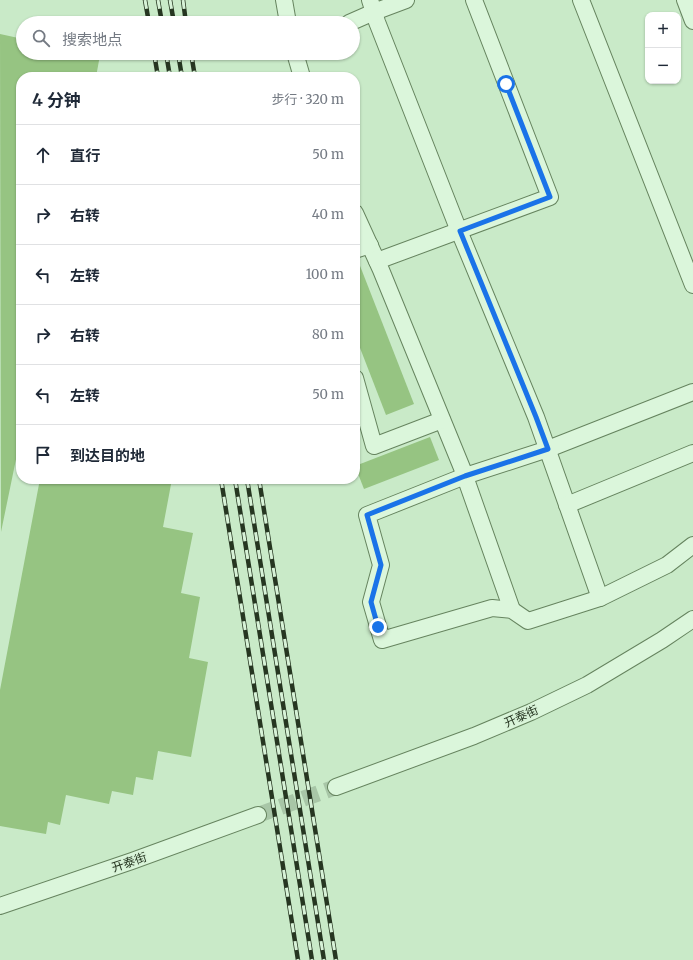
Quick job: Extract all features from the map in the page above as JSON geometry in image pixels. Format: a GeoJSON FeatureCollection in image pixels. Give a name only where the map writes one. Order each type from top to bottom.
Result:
{"type":"FeatureCollection","features":[{"type":"Feature","properties":{"kind":"street"},"geometry":{"type":"LineString","coordinates":[[284,0],[287,16]]}},
{"type":"Feature","properties":{"kind":"street"},"geometry":{"type":"LineString","coordinates":[[358,16],[372,6],[406,0]]}},
{"type":"Feature","properties":{"kind":"street"},"geometry":{"type":"LineString","coordinates":[[377,261],[550,197],[474,0]]}},
{"type":"Feature","properties":{"kind":"street"},"geometry":{"type":"LineString","coordinates":[[581,0],[693,285]]}},
{"type":"Feature","properties":{"kind":"street"},"geometry":{"type":"LineString","coordinates":[[685,0],[693,21]]}},
{"type":"Feature","properties":{"kind":"street"},"geometry":{"type":"LineString","coordinates":[[372,6],[460,231],[536,417],[600,598]]}},
{"type":"Feature","properties":{"kind":"street"},"geometry":{"type":"LineString","coordinates":[[297,60],[301,72]]}},
{"type":"Feature","properties":{"kind":"street"},"geometry":{"type":"LineString","coordinates":[[362,247],[377,261],[465,476],[512,610]]}},
{"type":"Feature","properties":{"kind":"street"},"geometry":{"type":"LineString","coordinates":[[693,392],[548,449],[465,476],[367,515],[381,565],[371,602],[382,640],[492,608],[512,610],[528,621],[600,598],[667,565],[693,545]]}},
{"type":"Feature","properties":{"kind":"street"},"geometry":{"type":"LineString","coordinates":[[360,396],[374,446],[442,420]]}},
{"type":"Feature","properties":{"kind":"street"},"geometry":{"type":"LineString","coordinates":[[567,505],[693,453]]}},
{"type":"Feature","properties":{"kind":"street","name":"开泰街"},"geometry":{"type":"LineString","coordinates":[[336,787],[474,736],[531,712],[587,685],[662,640],[693,619]]}},
{"type":"Feature","properties":{"kind":"street","name":"开泰街"},"geometry":{"type":"LineString","coordinates":[[0,906],[132,861],[258,815]]}},
{"type":"Feature","properties":{"kind":"building"},"geometry":{"type":"Polygon","coordinates":[[[0,34],[16,37],[16,60],[99,60],[97,72],[16,72],[16,459],[1,532],[0,34]]]}},
{"type":"Feature","properties":{"kind":"building"},"geometry":{"type":"Polygon","coordinates":[[[360,266],[414,404],[386,415],[360,348],[360,266]]]}},
{"type":"Feature","properties":{"kind":"building"},"geometry":{"type":"Polygon","coordinates":[[[430,437],[439,460],[364,489],[360,479],[360,464],[430,437]]]}},
{"type":"Feature","properties":{"kind":"building"},"geometry":{"type":"Polygon","coordinates":[[[39,484],[171,484],[163,527],[193,533],[181,593],[200,597],[189,658],[208,662],[191,757],[158,751],[153,780],[136,777],[133,795],[112,791],[109,804],[66,795],[60,825],[48,822],[46,834],[0,826],[0,690],[39,484]]]}},
{"type":"Feature","properties":{"kind":"tunnel"},"geometry":{"type":"LineString","coordinates":[[258,815],[336,787]]}},
{"type":"Feature","properties":{"kind":"railway"},"geometry":{"type":"LineString","coordinates":[[145,0],[148,16]]}},
{"type":"Feature","properties":{"kind":"railway"},"geometry":{"type":"LineString","coordinates":[[158,0],[161,16]]}},
{"type":"Feature","properties":{"kind":"railway"},"geometry":{"type":"LineString","coordinates":[[170,0],[173,16]]}},
{"type":"Feature","properties":{"kind":"railway"},"geometry":{"type":"LineString","coordinates":[[183,0],[185,16]]}},
{"type":"Feature","properties":{"kind":"railway"},"geometry":{"type":"LineString","coordinates":[[155,60],[157,72]]}},
{"type":"Feature","properties":{"kind":"railway"},"geometry":{"type":"LineString","coordinates":[[167,60],[169,72]]}},
{"type":"Feature","properties":{"kind":"railway"},"geometry":{"type":"LineString","coordinates":[[179,60],[181,72]]}},
{"type":"Feature","properties":{"kind":"railway"},"geometry":{"type":"LineString","coordinates":[[192,60],[194,72]]}},
{"type":"Feature","properties":{"kind":"railway"},"geometry":{"type":"LineString","coordinates":[[222,484],[298,960]]}},
{"type":"Feature","properties":{"kind":"railway"},"geometry":{"type":"LineString","coordinates":[[236,484],[312,960]]}},
{"type":"Feature","properties":{"kind":"railway"},"geometry":{"type":"LineString","coordinates":[[248,484],[324,960]]}},
{"type":"Feature","properties":{"kind":"railway"},"geometry":{"type":"LineString","coordinates":[[260,484],[336,960]]}},
{"type":"Feature","properties":{"kind":"route"},"geometry":{"type":"LineString","coordinates":[[378,627],[371,602],[381,565],[367,515],[465,476],[548,449],[460,231],[550,197],[506,84]]}}]}
